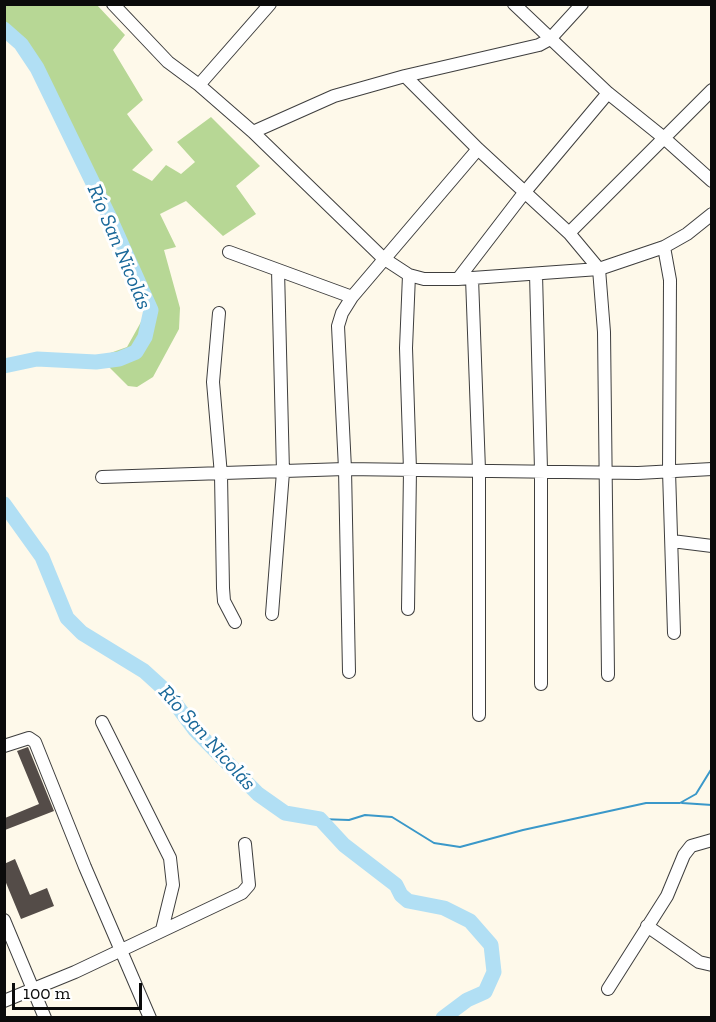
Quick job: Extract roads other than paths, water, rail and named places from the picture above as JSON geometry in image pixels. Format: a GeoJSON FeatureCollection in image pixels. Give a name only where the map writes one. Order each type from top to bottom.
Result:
{"type":"FeatureCollection","features":[{"type":"Feature","properties":{"kind":"street"},"geometry":{"type":"LineString","coordinates":[[113,4],[168,62],[199,85],[253,132],[384,258],[409,275],[424,279],[458,279],[599,269],[664,248],[687,234],[711,214]]}},
{"type":"Feature","properties":{"kind":"street"},"geometry":{"type":"LineString","coordinates":[[199,85],[270,4]]}},
{"type":"Feature","properties":{"kind":"street"},"geometry":{"type":"LineString","coordinates":[[514,4],[608,93],[664,138],[711,181]]}},
{"type":"Feature","properties":{"kind":"street"},"geometry":{"type":"LineString","coordinates":[[253,132],[334,96],[405,76],[539,45],[550,39],[579,6]]}},
{"type":"Feature","properties":{"kind":"street"},"geometry":{"type":"LineString","coordinates":[[405,76],[478,149],[569,233],[599,269],[604,332],[608,675]]}},
{"type":"Feature","properties":{"kind":"street"},"geometry":{"type":"LineString","coordinates":[[569,233],[711,90]]}},
{"type":"Feature","properties":{"kind":"street"},"geometry":{"type":"LineString","coordinates":[[458,279],[524,193],[608,93]]}},
{"type":"Feature","properties":{"kind":"street"},"geometry":{"type":"LineString","coordinates":[[349,672],[345,469],[337,338],[342,313],[384,258],[478,149]]}},
{"type":"Feature","properties":{"kind":"street"},"geometry":{"type":"LineString","coordinates":[[664,248],[670,280],[669,471],[674,633]]}},
{"type":"Feature","properties":{"kind":"street"},"geometry":{"type":"LineString","coordinates":[[229,252],[352,297]]}},
{"type":"Feature","properties":{"kind":"street"},"geometry":{"type":"LineString","coordinates":[[272,614],[283,472],[278,270]]}},
{"type":"Feature","properties":{"kind":"street"},"geometry":{"type":"LineString","coordinates":[[536,274],[541,470],[541,684]]}},
{"type":"Feature","properties":{"kind":"street"},"geometry":{"type":"LineString","coordinates":[[408,609],[410,470],[406,348],[409,275]]}},
{"type":"Feature","properties":{"kind":"street"},"geometry":{"type":"LineString","coordinates":[[472,278],[479,470],[479,715]]}},
{"type":"Feature","properties":{"kind":"street"},"geometry":{"type":"LineString","coordinates":[[219,313],[213,382],[221,474],[224,596],[235,622]]}},
{"type":"Feature","properties":{"kind":"street"},"geometry":{"type":"LineString","coordinates":[[102,477],[345,469],[605,472],[711,469]]}},
{"type":"Feature","properties":{"kind":"street"},"geometry":{"type":"LineString","coordinates":[[672,541],[711,546]]}},
{"type":"Feature","properties":{"kind":"street"},"geometry":{"type":"LineString","coordinates":[[102,722],[170,858],[173,885],[162,930]]}},
{"type":"Feature","properties":{"kind":"street"},"geometry":{"type":"LineString","coordinates":[[4,746],[33,738],[85,867],[150,1017]]}},
{"type":"Feature","properties":{"kind":"street"},"geometry":{"type":"LineString","coordinates":[[608,989],[667,896],[684,855],[691,846],[711,840]]}},
{"type":"Feature","properties":{"kind":"street"},"geometry":{"type":"LineString","coordinates":[[4,1001],[122,950],[248,889],[249,870],[244,844]]}},
{"type":"Feature","properties":{"kind":"street"},"geometry":{"type":"LineString","coordinates":[[4,920],[45,1017]]}},
{"type":"Feature","properties":{"kind":"street"},"geometry":{"type":"LineString","coordinates":[[647,926],[699,962],[711,965]]}},
{"type":"Feature","properties":{"kind":"waterway","name":"Río San Nicolás"},"geometry":{"type":"LineString","coordinates":[[4,29],[21,44],[37,68],[109,216],[151,310],[145,337],[136,352],[119,359],[96,362],[37,359],[4,366]]}},
{"type":"Feature","properties":{"kind":"waterway","name":"Río San Nicolás"},"geometry":{"type":"LineString","coordinates":[[4,504],[42,557],[67,618],[82,633],[144,671],[166,691],[195,730],[258,794],[285,813],[320,819],[344,845],[396,885],[401,895],[408,901],[444,908],[470,921],[491,945],[494,972],[485,992],[467,1000],[443,1018]]}},
{"type":"Feature","properties":{"kind":"waterway"},"geometry":{"type":"LineString","coordinates":[[320,819],[349,820],[365,815],[392,817],[434,843],[460,847],[523,830],[646,803],[680,803],[696,794],[712,768]]}},
{"type":"Feature","properties":{"kind":"waterway"},"geometry":{"type":"LineString","coordinates":[[682,803],[712,805]]}}]}
